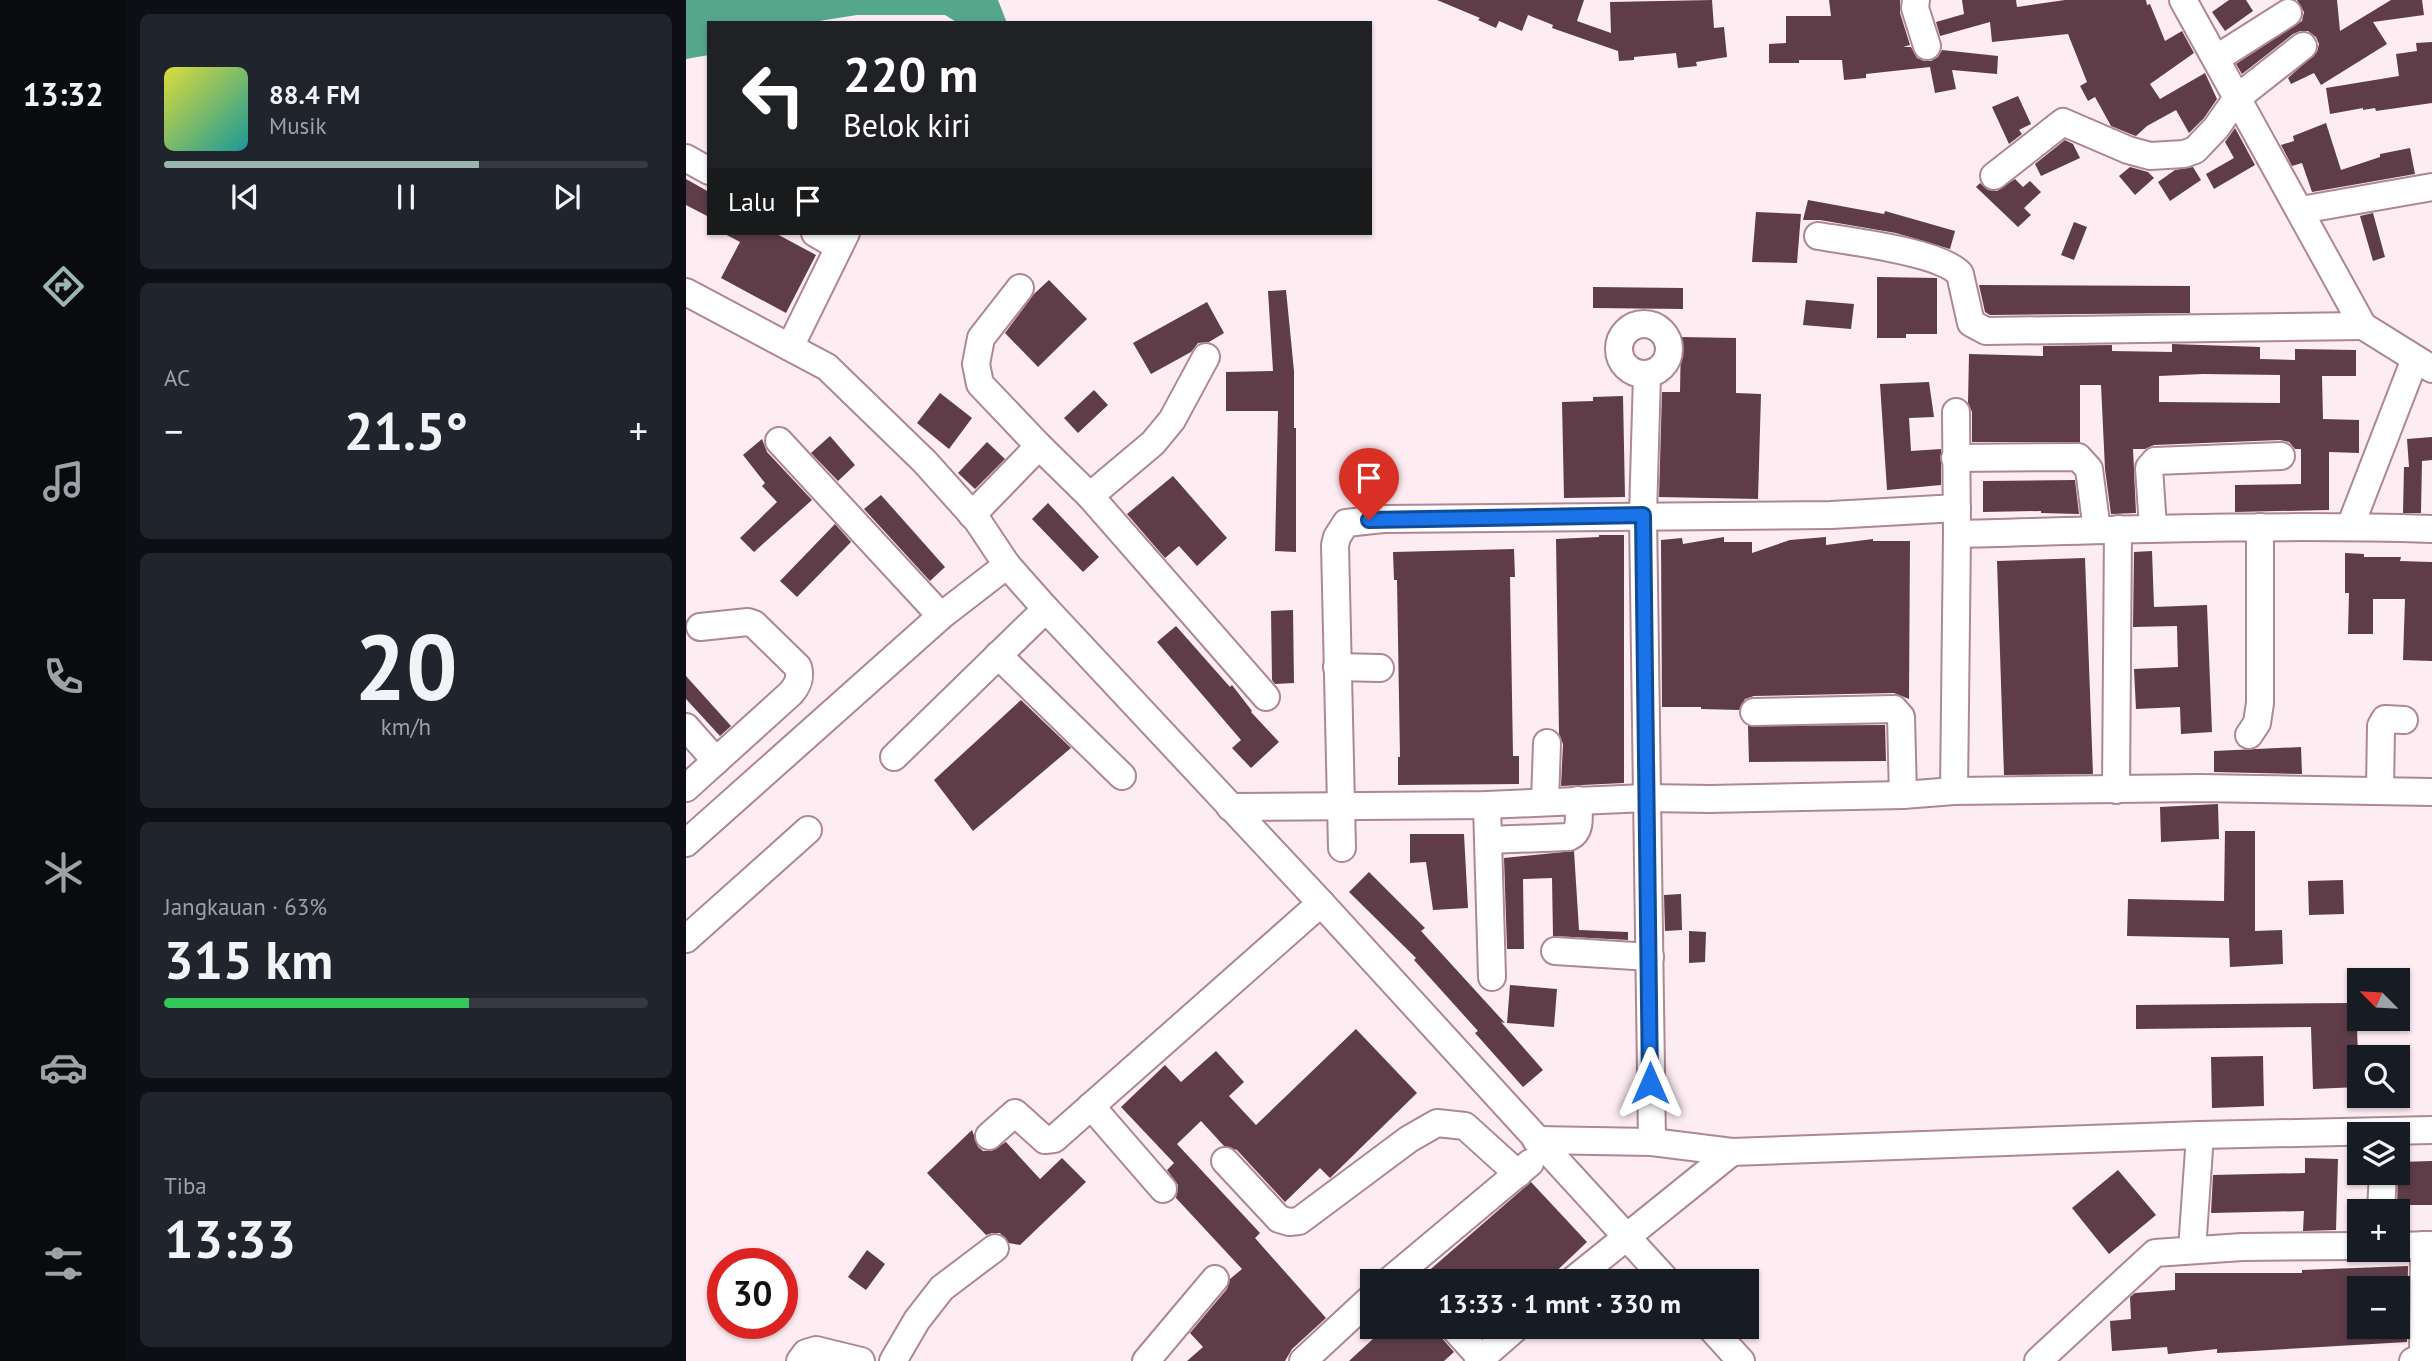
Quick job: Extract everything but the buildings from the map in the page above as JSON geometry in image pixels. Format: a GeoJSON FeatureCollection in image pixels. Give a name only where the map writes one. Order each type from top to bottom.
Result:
{"type":"FeatureCollection","features":[{"type":"Feature","properties":{"kind":"street"},"geometry":{"type":"LineString","coordinates":[[1916,0],[1915,8],[1927,46]]}},
{"type":"Feature","properties":{"kind":"street"},"geometry":{"type":"LineString","coordinates":[[2183,0],[2363,326]]}},
{"type":"Feature","properties":{"kind":"street"},"geometry":{"type":"LineString","coordinates":[[2217,58],[2288,13]]}},
{"type":"Feature","properties":{"kind":"street"},"geometry":{"type":"LineString","coordinates":[[1994,176],[2063,122],[2128,150],[2150,156],[2184,154],[2195,150],[2216,128],[2237,98],[2303,46]]}},
{"type":"Feature","properties":{"kind":"street"},"geometry":{"type":"LineString","coordinates":[[686,158],[707,170]]}},
{"type":"Feature","properties":{"kind":"street"},"geometry":{"type":"LineString","coordinates":[[2301,210],[2432,187]]}},
{"type":"Feature","properties":{"kind":"street"},"geometry":{"type":"LineString","coordinates":[[790,347],[842,240],[823,235]]}},
{"type":"Feature","properties":{"kind":"street"},"geometry":{"type":"LineString","coordinates":[[1818,236],[1882,247],[1955,268],[1960,274],[1971,323],[1986,331],[2363,326],[2421,357],[2350,527]]}},
{"type":"Feature","properties":{"kind":"street"},"geometry":{"type":"LineString","coordinates":[[1020,288],[981,338],[976,364],[980,384],[1090,496],[1266,697]]}},
{"type":"Feature","properties":{"kind":"street"},"geometry":{"type":"LineString","coordinates":[[686,292],[827,367],[925,462],[972,515],[1007,565],[1046,610],[1321,903],[1656,1269]]}},
{"type":"Feature","properties":{"kind":"street"},"geometry":{"type":"LineString","coordinates":[[1090,496],[1153,443],[1172,420],[1206,357]]}},
{"type":"Feature","properties":{"kind":"street"},"geometry":{"type":"LineString","coordinates":[[1647,375],[1643,515],[1652,1142]]}},
{"type":"Feature","properties":{"kind":"street"},"geometry":{"type":"LineString","coordinates":[[1954,790],[1956,412]]}},
{"type":"Feature","properties":{"kind":"street"},"geometry":{"type":"LineString","coordinates":[[779,440],[941,616]]}},
{"type":"Feature","properties":{"kind":"street"},"geometry":{"type":"LineString","coordinates":[[972,515],[1039,446]]}},
{"type":"Feature","properties":{"kind":"street"},"geometry":{"type":"LineString","coordinates":[[2153,527],[2149,468],[2155,461],[2281,456]]}},
{"type":"Feature","properties":{"kind":"street"},"geometry":{"type":"LineString","coordinates":[[1955,458],[2078,457],[2090,469],[2107,530],[2116,790]]}},
{"type":"Feature","properties":{"kind":"street"},"geometry":{"type":"LineString","coordinates":[[1342,848],[1335,545],[1346,523],[1383,519],[1831,515],[2107,530],[2153,527],[2432,529]]}},
{"type":"Feature","properties":{"kind":"street"},"geometry":{"type":"LineString","coordinates":[[2249,735],[2257,723],[2260,703],[2260,527]]}},
{"type":"Feature","properties":{"kind":"street"},"geometry":{"type":"LineString","coordinates":[[686,843],[941,616],[1007,565]]}},
{"type":"Feature","properties":{"kind":"street"},"geometry":{"type":"LineString","coordinates":[[894,757],[1046,610]]}},
{"type":"Feature","properties":{"kind":"street"},"geometry":{"type":"LineString","coordinates":[[686,788],[791,693],[800,674],[798,667],[754,624],[748,622],[700,627]]}},
{"type":"Feature","properties":{"kind":"street"},"geometry":{"type":"LineString","coordinates":[[998,656],[1122,776]]}},
{"type":"Feature","properties":{"kind":"street"},"geometry":{"type":"LineString","coordinates":[[1337,667],[1380,668]]}},
{"type":"Feature","properties":{"kind":"street"},"geometry":{"type":"LineString","coordinates":[[1754,712],[1894,709],[1901,717],[1903,795]]}},
{"type":"Feature","properties":{"kind":"street"},"geometry":{"type":"LineString","coordinates":[[2380,790],[2381,726],[2385,719],[2404,720]]}},
{"type":"Feature","properties":{"kind":"street"},"geometry":{"type":"LineString","coordinates":[[686,727],[716,761]]}},
{"type":"Feature","properties":{"kind":"street"},"geometry":{"type":"LineString","coordinates":[[1545,802],[1546,743]]}},
{"type":"Feature","properties":{"kind":"street"},"geometry":{"type":"LineString","coordinates":[[1230,807],[1487,805],[1646,798],[1903,795],[1954,790],[2432,792]]}},
{"type":"Feature","properties":{"kind":"street"},"geometry":{"type":"LineString","coordinates":[[1488,840],[1575,835],[1578,828],[1578,800]]}},
{"type":"Feature","properties":{"kind":"street"},"geometry":{"type":"LineString","coordinates":[[1487,805],[1492,977]]}},
{"type":"Feature","properties":{"kind":"street"},"geometry":{"type":"LineString","coordinates":[[686,939],[808,830]]}},
{"type":"Feature","properties":{"kind":"street"},"geometry":{"type":"LineString","coordinates":[[989,1136],[1015,1113],[1043,1138],[1051,1140],[1321,903]]}},
{"type":"Feature","properties":{"kind":"street"},"geometry":{"type":"LineString","coordinates":[[1555,951],[1650,957]]}},
{"type":"Feature","properties":{"kind":"street"},"geometry":{"type":"LineString","coordinates":[[1091,1105],[1163,1189]]}},
{"type":"Feature","properties":{"kind":"street"},"geometry":{"type":"LineString","coordinates":[[1225,1161],[1279,1219],[1289,1222],[1299,1221],[1409,1139],[1437,1123],[1465,1126],[1518,1174]]}},
{"type":"Feature","properties":{"kind":"street"},"geometry":{"type":"LineString","coordinates":[[2410,1131],[2432,1130]]}},
{"type":"Feature","properties":{"kind":"street"},"geometry":{"type":"LineString","coordinates":[[1540,1145],[1652,1142],[1732,1152],[2200,1135],[2347,1133]]}},
{"type":"Feature","properties":{"kind":"street"},"geometry":{"type":"LineString","coordinates":[[2192,1250],[2200,1135]]}},
{"type":"Feature","properties":{"kind":"street"},"geometry":{"type":"LineString","coordinates":[[1409,1269],[1518,1174],[1540,1145]]}},
{"type":"Feature","properties":{"kind":"street"},"geometry":{"type":"LineString","coordinates":[[1586,1269],[1732,1152]]}},
{"type":"Feature","properties":{"kind":"street"},"geometry":{"type":"LineString","coordinates":[[2410,1245],[2428,1245],[2423,1361]]}},
{"type":"Feature","properties":{"kind":"street"},"geometry":{"type":"LineString","coordinates":[[2038,1361],[2155,1254],[2192,1250],[2347,1246]]}},
{"type":"Feature","properties":{"kind":"street"},"geometry":{"type":"LineString","coordinates":[[893,1361],[917,1320],[942,1288],[995,1248]]}},
{"type":"Feature","properties":{"kind":"street"},"geometry":{"type":"LineString","coordinates":[[1146,1361],[1216,1279]]}},
{"type":"Feature","properties":{"kind":"street"},"geometry":{"type":"LineString","coordinates":[[1303,1361],[1360,1308]]}},
{"type":"Feature","properties":{"kind":"street"},"geometry":{"type":"LineString","coordinates":[[1463,1339],[1479,1359],[1503,1339]]}},
{"type":"Feature","properties":{"kind":"street"},"geometry":{"type":"LineString","coordinates":[[1721,1339],[1741,1361]]}},
{"type":"Feature","properties":{"kind":"street"},"geometry":{"type":"LineString","coordinates":[[800,1361],[806,1353],[816,1350],[861,1361]]}},
{"type":"Feature","properties":{"kind":"street"},"geometry":{"type":"LineString","coordinates":[[2413,1361],[2432,1361]]}},
{"type":"Feature","properties":{"kind":"shaded area"},"geometry":{"type":"Polygon","coordinates":[[[686,0],[998,0],[1006,21],[955,21],[945,15],[857,15],[819,21],[707,21],[707,55],[686,59],[686,0]]]}},
{"type":"Feature","properties":{"kind":"route"},"geometry":{"type":"LineString","coordinates":[[1369,520],[1643,515],[1650,1083]]}}]}
